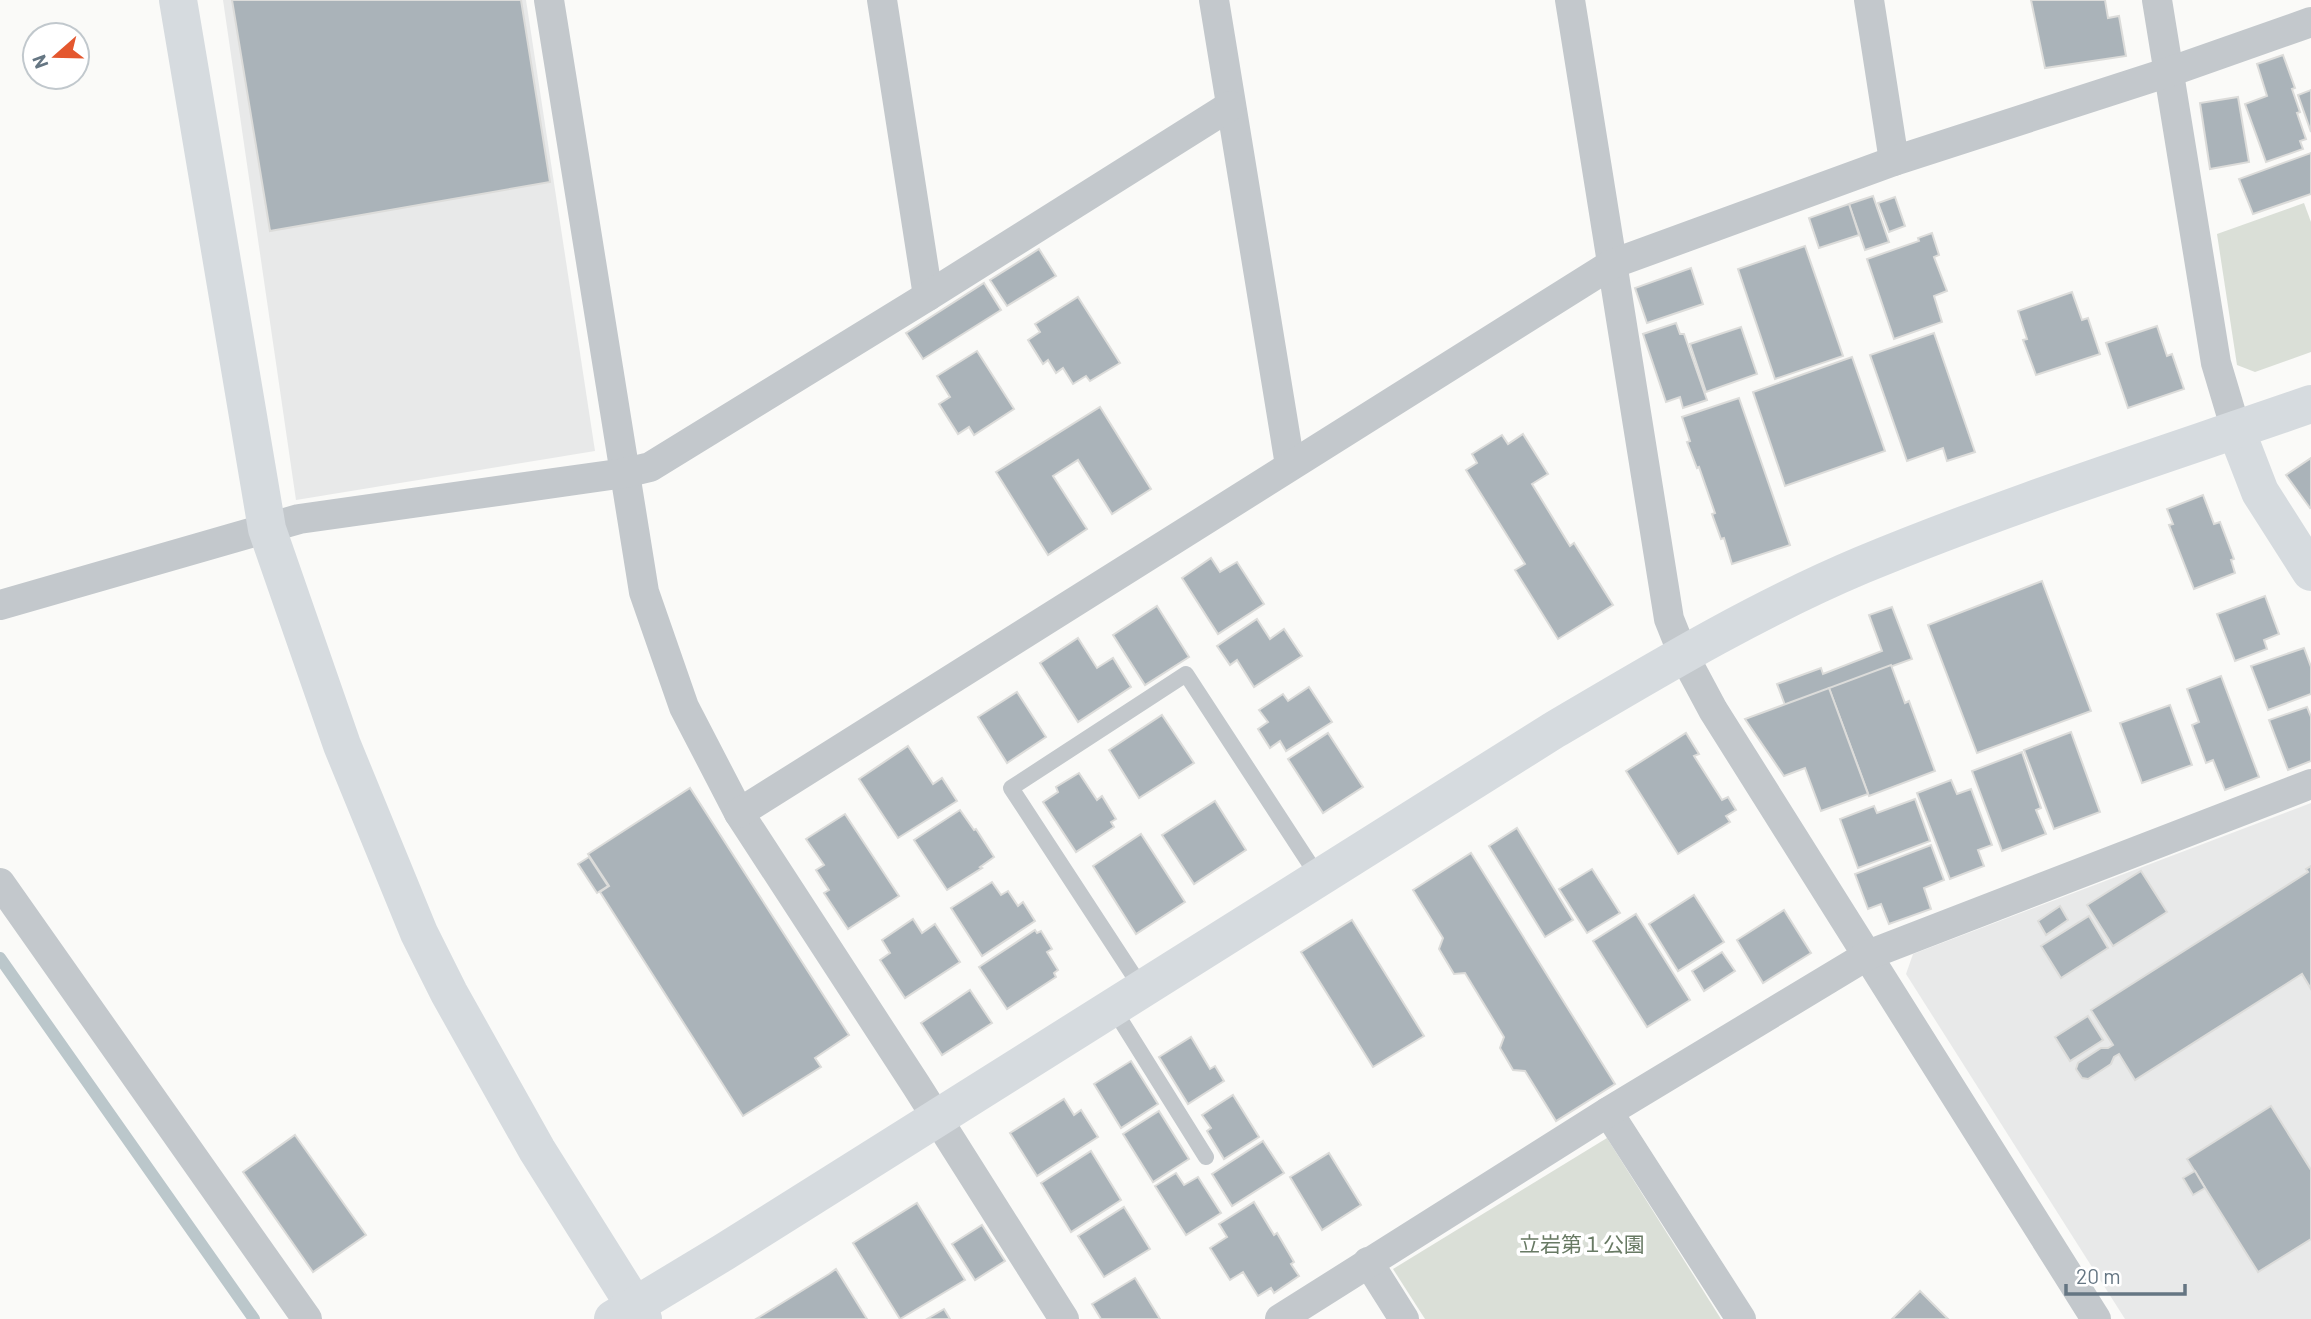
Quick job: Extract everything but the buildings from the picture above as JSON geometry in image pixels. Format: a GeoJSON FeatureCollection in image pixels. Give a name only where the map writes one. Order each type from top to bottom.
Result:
{"type":"FeatureCollection","features":[{"type":"Feature","properties":{"kind":"street"},"geometry":{"type":"LineString","coordinates":[[178,0],[267,529],[342,745],[419,933],[493,1074],[630,1314],[1554,730],[1683,654],[1860,566],[2038,498],[2311,404]]}},
{"type":"Feature","properties":{"kind":"street"},"geometry":{"type":"LineString","coordinates":[[549,0],[644,592],[684,707],[739,813],[1065,1319]]}},
{"type":"Feature","properties":{"kind":"street"},"geometry":{"type":"LineString","coordinates":[[882,0],[928,296]]}},
{"type":"Feature","properties":{"kind":"street"},"geometry":{"type":"LineString","coordinates":[[1214,0],[1290,465]]}},
{"type":"Feature","properties":{"kind":"street"},"geometry":{"type":"LineString","coordinates":[[1570,0],[1669,619],[1683,654],[1713,710],[2096,1319]]}},
{"type":"Feature","properties":{"kind":"street"},"geometry":{"type":"LineString","coordinates":[[1869,0],[1894,161]]}},
{"type":"Feature","properties":{"kind":"street"},"geometry":{"type":"LineString","coordinates":[[2157,0],[2216,363],[2236,430],[2260,492],[2311,572]]}},
{"type":"Feature","properties":{"kind":"street"},"geometry":{"type":"LineString","coordinates":[[739,813],[1612,264],[1894,161],[2169,72],[2311,22]]}},
{"type":"Feature","properties":{"kind":"street"},"geometry":{"type":"LineString","coordinates":[[0,605],[299,519],[625,473],[650,467],[1230,106]]}},
{"type":"Feature","properties":{"kind":"street"},"geometry":{"type":"LineString","coordinates":[[1280,1319],[1608,1112],[1868,955],[2311,784]]}},
{"type":"Feature","properties":{"kind":"street"},"geometry":{"type":"LineString","coordinates":[[0,883],[307,1319]]}},
{"type":"Feature","properties":{"kind":"street"},"geometry":{"type":"LineString","coordinates":[[1608,1112],[1741,1319]]}},
{"type":"Feature","properties":{"kind":"street"},"geometry":{"type":"LineString","coordinates":[[1368,1262],[1404,1319]]}},
{"type":"Feature","properties":{"kind":"lane"},"geometry":{"type":"LineString","coordinates":[[1206,1157],[1128,999],[1011,788],[1186,674],[1320,878]]}},
{"type":"Feature","properties":{"kind":"shaded area"},"geometry":{"type":"Polygon","coordinates":[[[223,0],[526,0],[595,451],[296,500],[223,0]]]}},
{"type":"Feature","properties":{"kind":"shaded area"},"geometry":{"type":"Polygon","coordinates":[[[2311,803],[2311,1319],[2125,1319],[1906,974],[1913,954],[2311,803]]]}},
{"type":"Feature","properties":{"kind":"green space"},"geometry":{"type":"Polygon","coordinates":[[[2304,203],[2311,222],[2311,352],[2255,372],[2237,365],[2217,234],[2304,203]]]}},
{"type":"Feature","properties":{"kind":"green space","name":"立岩第１公園"},"geometry":{"type":"Polygon","coordinates":[[[1607,1138],[1721,1319],[1425,1319],[1393,1269],[1607,1138]]]}},
{"type":"Feature","properties":{"kind":"waterway"},"geometry":{"type":"LineString","coordinates":[[0,958],[254,1319]]}}]}
